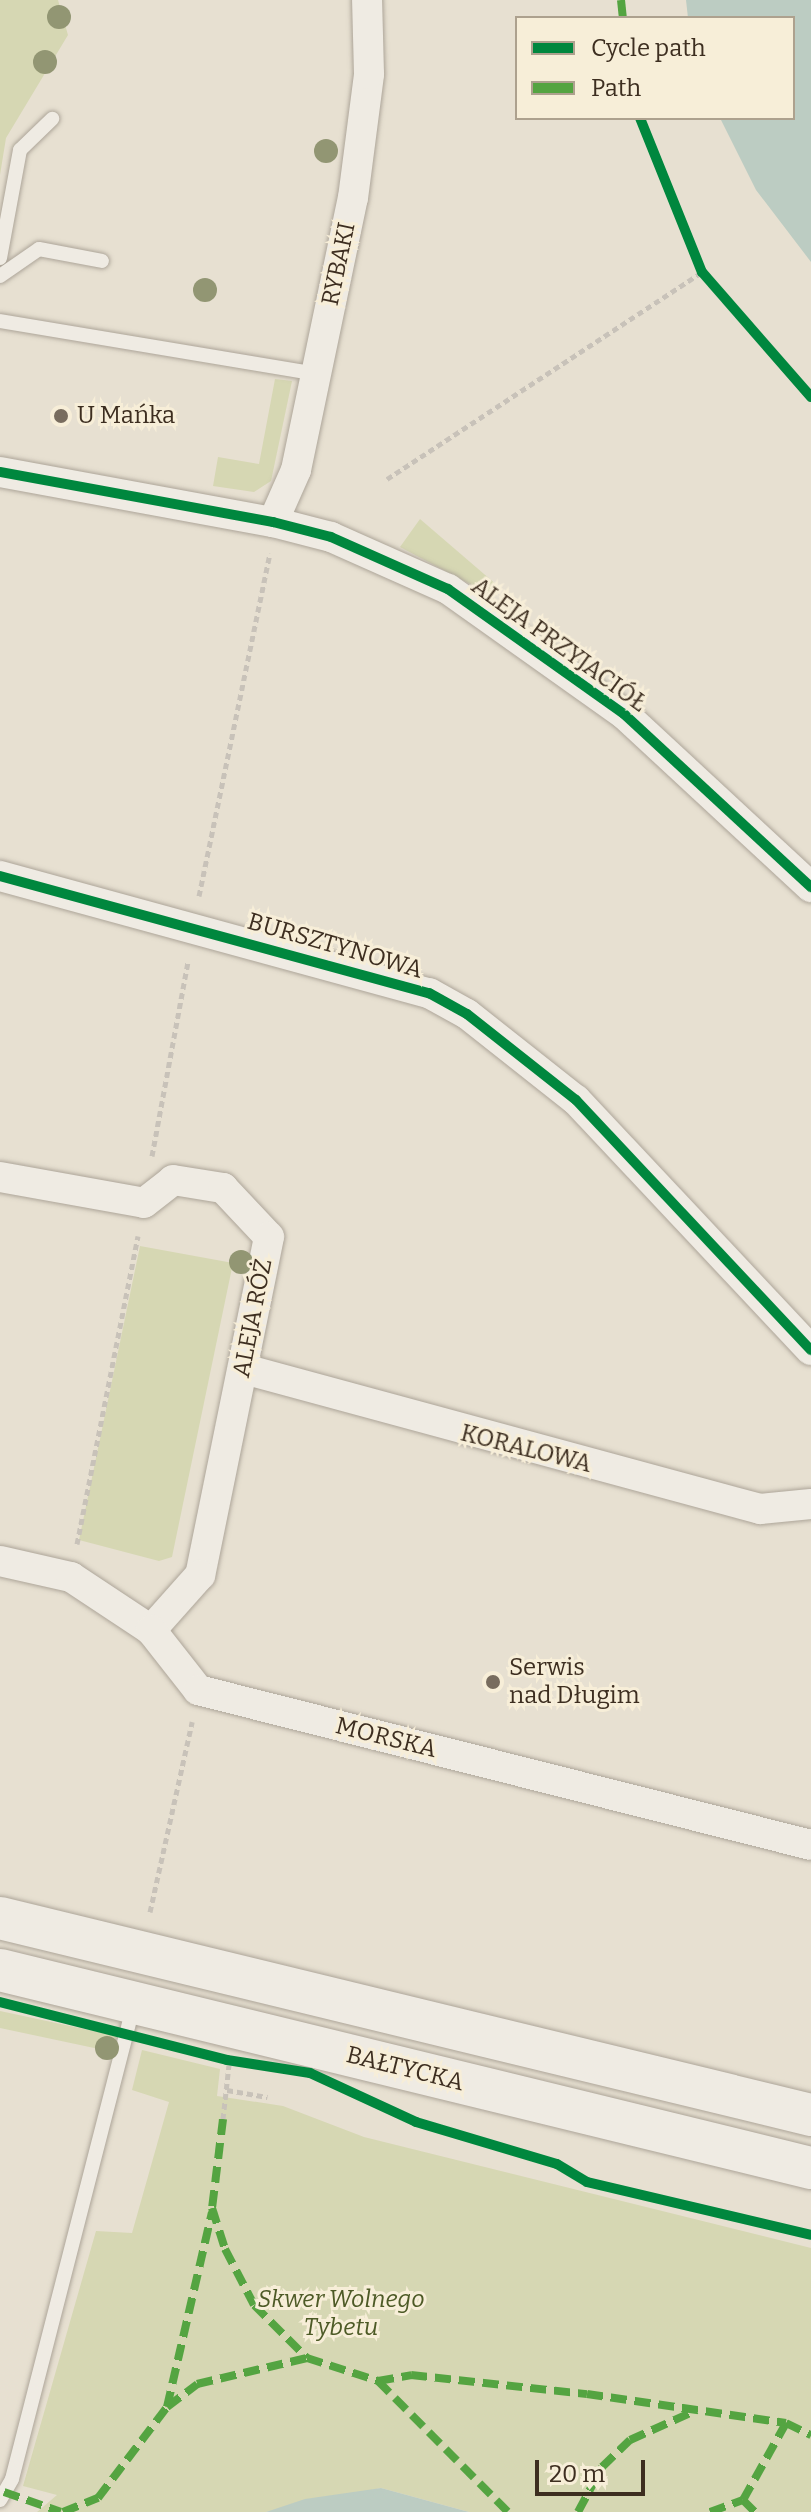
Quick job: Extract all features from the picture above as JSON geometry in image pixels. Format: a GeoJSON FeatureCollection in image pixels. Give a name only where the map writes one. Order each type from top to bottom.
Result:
{"type":"FeatureCollection","features":[{"type":"Feature","properties":{"kind":"main road","name":"BAŁTYCKA"},"geometry":{"type":"LineString","coordinates":[[0,1918],[811,2115]]}},
{"type":"Feature","properties":{"kind":"main road","name":"BAŁTYCKA"},"geometry":{"type":"LineString","coordinates":[[0,1970],[811,2168]]}},
{"type":"Feature","properties":{"kind":"street","name":"RYBAKI"},"geometry":{"type":"LineString","coordinates":[[272,535],[296,470],[353,198],[369,74],[367,0]]}},
{"type":"Feature","properties":{"kind":"street","name":"ALEJA PRZYJACIÓŁ"},"geometry":{"type":"LineString","coordinates":[[0,472],[272,535],[331,537],[448,589],[533,646],[624,714],[811,887]]}},
{"type":"Feature","properties":{"kind":"street","name":"BURSZTYNOWA"},"geometry":{"type":"LineString","coordinates":[[0,876],[429,993],[467,1014],[576,1100],[811,1350]]}},
{"type":"Feature","properties":{"kind":"street","name":"ALEJA RÓŻ"},"geometry":{"type":"LineString","coordinates":[[0,1177],[144,1203],[173,1180],[223,1188],[269,1237],[200,1575],[151,1630]]}},
{"type":"Feature","properties":{"kind":"street","name":"KORALOWA"},"geometry":{"type":"LineString","coordinates":[[244,1369],[760,1509],[811,1504]]}},
{"type":"Feature","properties":{"kind":"street","name":"MORSKA"},"geometry":{"type":"LineString","coordinates":[[0,1561],[71,1577],[151,1630],[198,1690],[811,1845]]}},
{"type":"Feature","properties":{"kind":"lane"},"geometry":{"type":"LineString","coordinates":[[0,258],[20,150],[52,119]]}},
{"type":"Feature","properties":{"kind":"lane"},"geometry":{"type":"LineString","coordinates":[[0,276],[39,249],[102,261]]}},
{"type":"Feature","properties":{"kind":"lane"},"geometry":{"type":"LineString","coordinates":[[0,321],[316,374]]}},
{"type":"Feature","properties":{"kind":"lane"},"geometry":{"type":"LineString","coordinates":[[0,2500],[12,2479],[134,2002]]}},
{"type":"Feature","properties":{"kind":"path"},"geometry":{"type":"LineString","coordinates":[[387,479],[702,272]]}},
{"type":"Feature","properties":{"kind":"path"},"geometry":{"type":"LineString","coordinates":[[198,900],[272,535]]}},
{"type":"Feature","properties":{"kind":"path"},"geometry":{"type":"LineString","coordinates":[[150,1165],[189,952]]}},
{"type":"Feature","properties":{"kind":"path"},"geometry":{"type":"LineString","coordinates":[[71,1577],[141,1223]]}},
{"type":"Feature","properties":{"kind":"path"},"geometry":{"type":"LineString","coordinates":[[161,1914],[146,1911],[195,1712]]}},
{"type":"Feature","properties":{"kind":"path"},"geometry":{"type":"LineString","coordinates":[[223,2119],[229,2064],[243,2058]]}},
{"type":"Feature","properties":{"kind":"path"},"geometry":{"type":"LineString","coordinates":[[227,2090],[267,2097]]}},
{"type":"Feature","properties":{"kind":"green space"},"geometry":{"type":"Polygon","coordinates":[[[0,0],[58,0],[68,35],[6,138],[0,175],[0,0]]]}},
{"type":"Feature","properties":{"kind":"green space"},"geometry":{"type":"Polygon","coordinates":[[[275,379],[292,381],[271,481],[254,492],[213,486],[218,457],[259,464],[275,379]]]}},
{"type":"Feature","properties":{"kind":"green space"},"geometry":{"type":"Polygon","coordinates":[[[420,519],[498,586],[489,594],[400,547],[420,519]]]}},
{"type":"Feature","properties":{"kind":"green space"},"geometry":{"type":"Polygon","coordinates":[[[140,1246],[233,1263],[172,1557],[159,1561],[79,1540],[140,1246]]]}},
{"type":"Feature","properties":{"kind":"green space"},"geometry":{"type":"Polygon","coordinates":[[[0,2011],[117,2036],[113,2052],[0,2028],[0,2011]]]}},
{"type":"Feature","properties":{"kind":"green space","name":"Skwer Wolnego Tybetu"},"geometry":{"type":"Polygon","coordinates":[[[142,2050],[220,2069],[217,2096],[283,2106],[364,2137],[811,2248],[811,2512],[469,2512],[381,2488],[266,2512],[37,2512],[57,2495],[23,2486],[96,2231],[132,2233],[169,2102],[132,2090],[142,2050]]]}},
{"type":"Feature","properties":{"kind":"shaded area"},"geometry":{"type":"Polygon","coordinates":[[[686,0],[811,0],[811,262],[756,190],[721,120],[795,120],[795,16],[688,16],[686,0]]]}},
{"type":"Feature","properties":{"kind":"shaded area"},"geometry":{"type":"Polygon","coordinates":[[[381,2488],[469,2512],[266,2512],[305,2499],[381,2488]]]}},
{"type":"Feature","properties":{"kind":"marked path"},"geometry":{"type":"LineString","coordinates":[[621,0],[623,16]]}},
{"type":"Feature","properties":{"kind":"marked path"},"geometry":{"type":"LineString","coordinates":[[223,2119],[212,2208],[225,2249],[254,2305],[307,2358],[378,2381],[411,2375],[587,2394],[786,2423],[811,2435]]}},
{"type":"Feature","properties":{"kind":"marked path"},"geometry":{"type":"LineString","coordinates":[[167,2407],[212,2212]]}},
{"type":"Feature","properties":{"kind":"marked path"},"geometry":{"type":"LineString","coordinates":[[63,2512],[98,2498],[167,2407],[197,2384],[307,2358]]}},
{"type":"Feature","properties":{"kind":"marked path"},"geometry":{"type":"LineString","coordinates":[[378,2381],[508,2512]]}},
{"type":"Feature","properties":{"kind":"marked path"},"geometry":{"type":"LineString","coordinates":[[578,2512],[602,2467],[630,2440],[697,2410]]}},
{"type":"Feature","properties":{"kind":"marked path"},"geometry":{"type":"LineString","coordinates":[[710,2512],[743,2500],[786,2423]]}},
{"type":"Feature","properties":{"kind":"marked path"},"geometry":{"type":"LineString","coordinates":[[4,2492],[61,2512]]}},
{"type":"Feature","properties":{"kind":"marked path"},"geometry":{"type":"LineString","coordinates":[[743,2500],[755,2512]]}},
{"type":"Feature","properties":{"kind":"cycle path"},"geometry":{"type":"LineString","coordinates":[[641,120],[702,272],[811,397]]}},
{"type":"Feature","properties":{"kind":"cycle path"},"geometry":{"type":"LineString","coordinates":[[0,472],[273,522],[331,537],[448,589],[624,714],[811,887]]}},
{"type":"Feature","properties":{"kind":"cycle path"},"geometry":{"type":"LineString","coordinates":[[0,876],[429,993],[467,1014],[576,1100],[811,1350]]}},
{"type":"Feature","properties":{"kind":"cycle path"},"geometry":{"type":"LineString","coordinates":[[0,2002],[227,2060],[310,2073],[416,2122],[557,2164],[587,2182],[811,2235]]}},
{"type":"Feature","properties":{"kind":"place","name":"U Mańka"},"geometry":{"type":"Point","coordinates":[61,416]}},
{"type":"Feature","properties":{"kind":"place","name":"Serwis nad Długim"},"geometry":{"type":"Point","coordinates":[493,1682]}}]}
